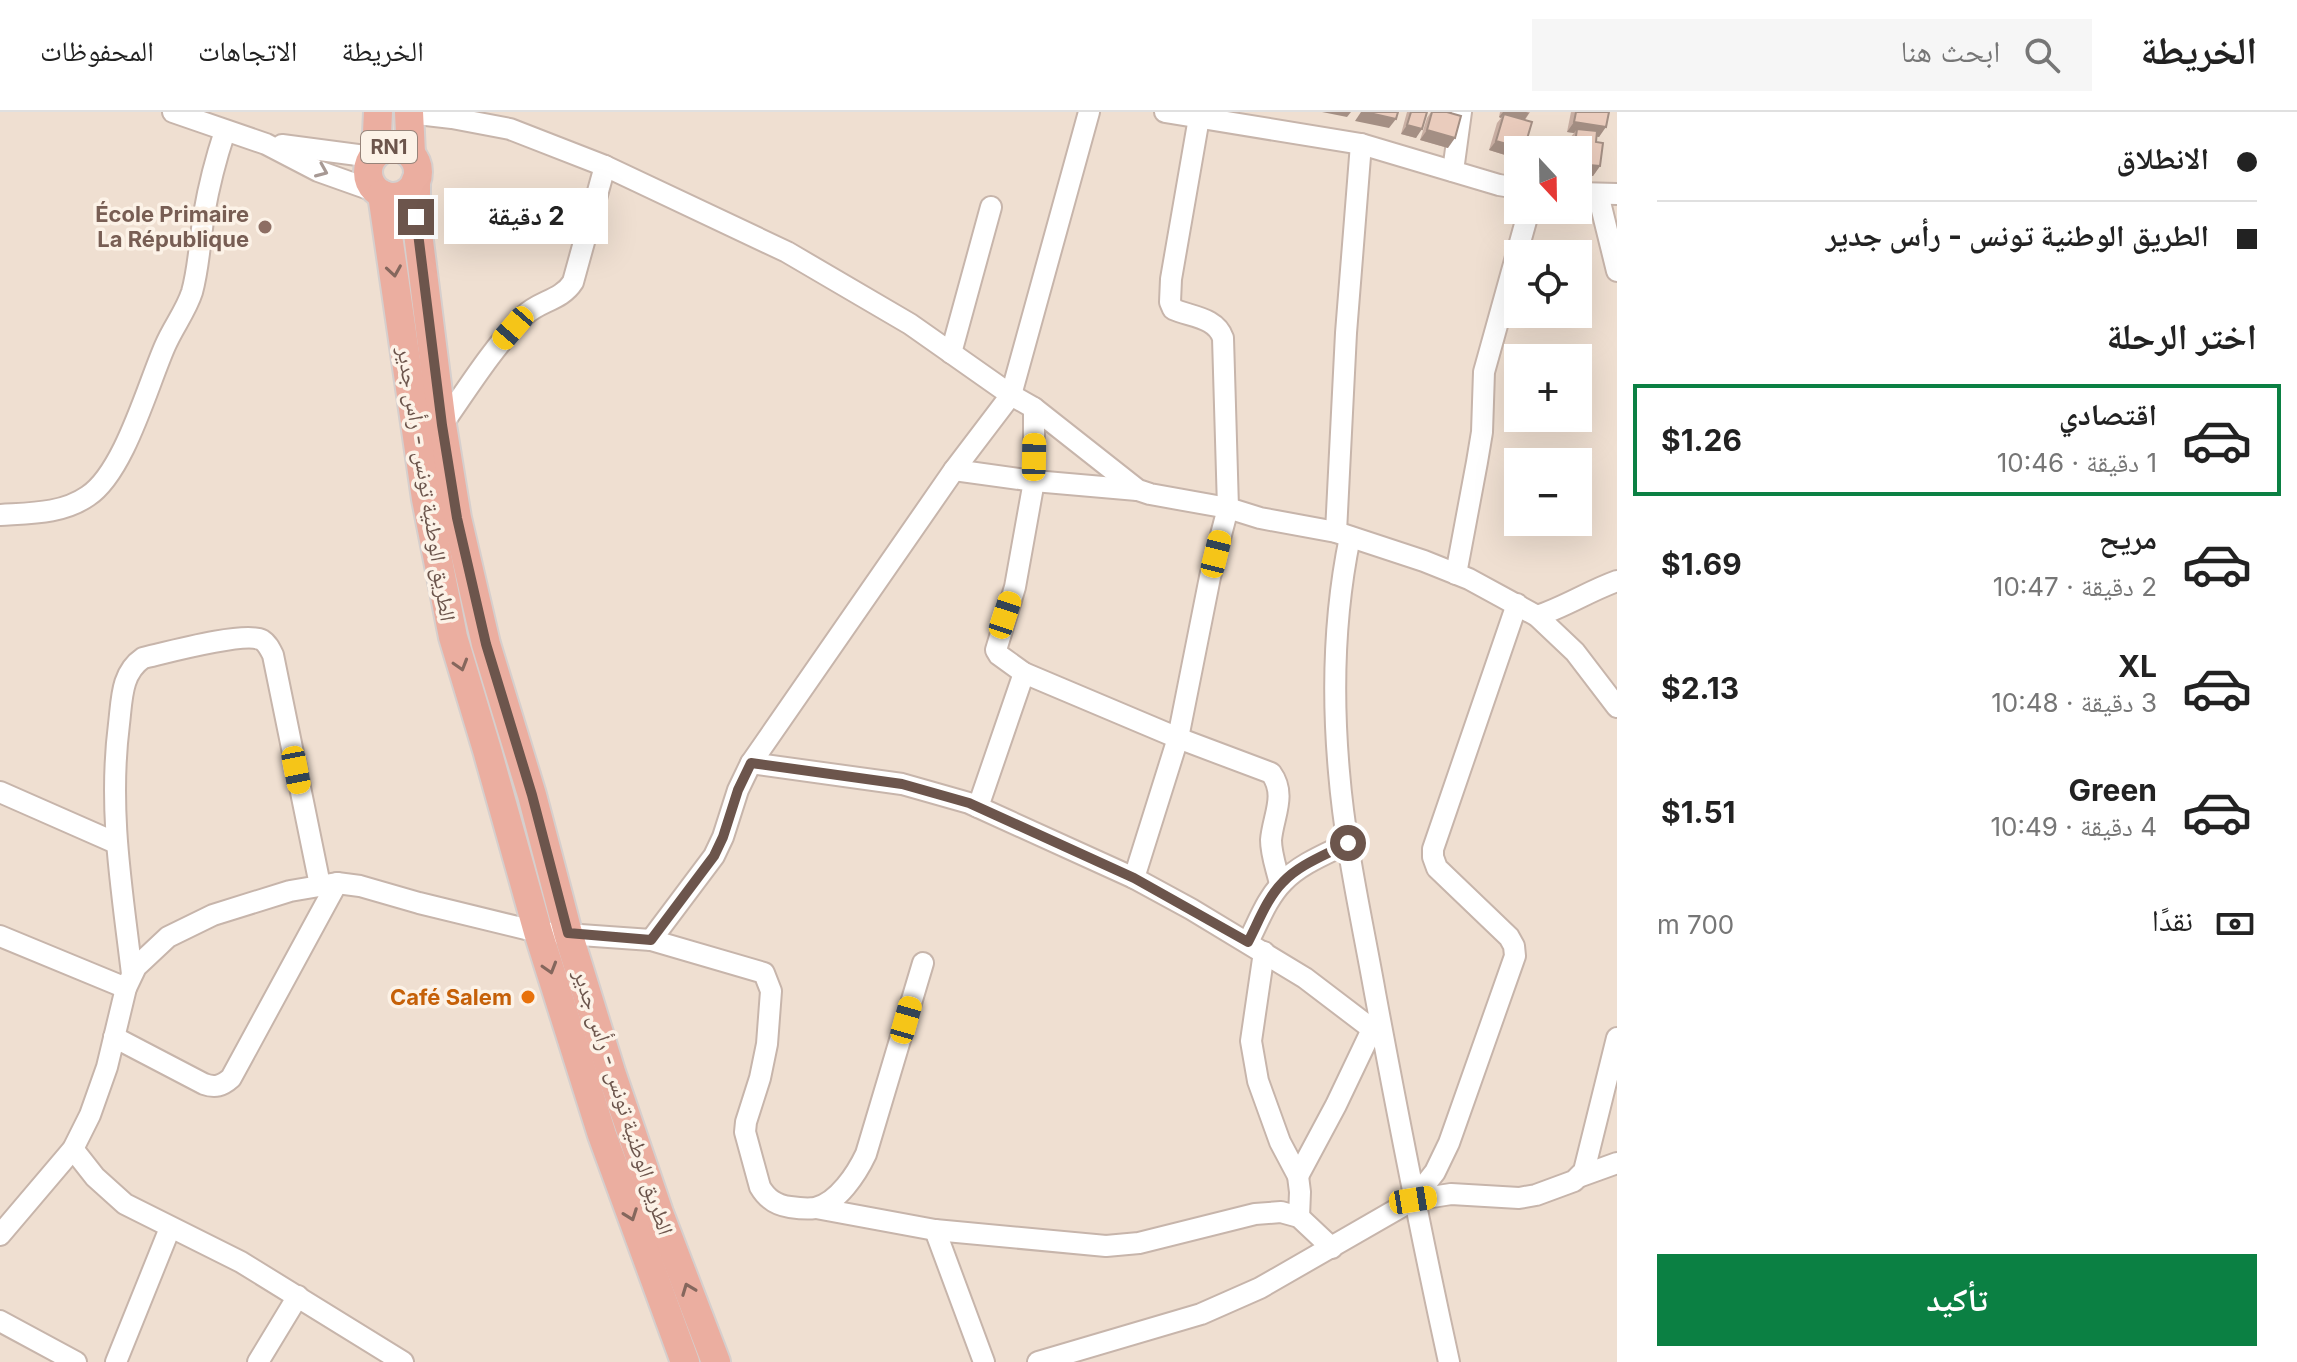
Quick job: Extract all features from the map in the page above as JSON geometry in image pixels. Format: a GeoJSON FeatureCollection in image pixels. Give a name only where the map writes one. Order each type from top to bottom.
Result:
{"type":"FeatureCollection","features":[{"type":"Feature","properties":{"kind":"highway","name":"RN1"},"geometry":{"type":"LineString","coordinates":[[374,156],[382,149],[397,147],[414,168],[406,193],[398,196],[381,194],[369,177],[378,112]]}},
{"type":"Feature","properties":{"kind":"highway","name":"الطريق الوطنية تونس - رأس جدير"},"geometry":{"type":"LineString","coordinates":[[409,112],[416,217],[442,425],[457,518],[486,644],[611,1072],[659,1213],[716,1362]]}},
{"type":"Feature","properties":{"kind":"highway","name":"الطريق الوطنية تونس - رأس جدير"},"geometry":{"type":"LineString","coordinates":[[381,194],[426,499],[453,637],[538,932],[602,1135],[685,1362]]}},
{"type":"Feature","properties":{"kind":"street"},"geometry":{"type":"LineString","coordinates":[[173,112],[266,144],[318,171],[381,194]]}},
{"type":"Feature","properties":{"kind":"street"},"geometry":{"type":"LineString","coordinates":[[409,112],[512,121],[787,252],[910,324],[1034,408],[1138,490]]}},
{"type":"Feature","properties":{"kind":"street"},"geometry":{"type":"LineString","coordinates":[[651,940],[714,856],[751,763],[954,470],[1011,395],[1089,112]]}},
{"type":"Feature","properties":{"kind":"street"},"geometry":{"type":"LineString","coordinates":[[1165,112],[1199,115],[1361,144],[1504,186]]}},
{"type":"Feature","properties":{"kind":"street"},"geometry":{"type":"LineString","coordinates":[[1453,171],[1461,112]]}},
{"type":"Feature","properties":{"kind":"street"},"geometry":{"type":"LineString","coordinates":[[1134,878],[1178,738],[1210,577],[1228,508],[1221,330],[1214,323],[1173,309],[1170,302],[1171,279],[1199,115]]}},
{"type":"Feature","properties":{"kind":"street"},"geometry":{"type":"LineString","coordinates":[[0,515],[42,513],[68,506],[89,496],[119,459],[166,344],[193,289],[210,179],[225,131]]}},
{"type":"Feature","properties":{"kind":"street"},"geometry":{"type":"LineString","coordinates":[[266,144],[374,156]]}},
{"type":"Feature","properties":{"kind":"street"},"geometry":{"type":"LineString","coordinates":[[1361,144],[1346,333],[1342,577],[1335,647],[1339,774],[1376,1022],[1449,1362]]}},
{"type":"Feature","properties":{"kind":"street"},"geometry":{"type":"LineString","coordinates":[[442,425],[501,342],[526,314],[568,290],[573,282],[605,166]]}},
{"type":"Feature","properties":{"kind":"street"},"geometry":{"type":"LineString","coordinates":[[1598,194],[1617,271]]}},
{"type":"Feature","properties":{"kind":"street"},"geometry":{"type":"LineString","coordinates":[[951,353],[991,207]]}},
{"type":"Feature","properties":{"kind":"street"},"geometry":{"type":"LineString","coordinates":[[1456,574],[1480,447],[1484,372],[1525,224]]}},
{"type":"Feature","properties":{"kind":"street"},"geometry":{"type":"LineString","coordinates":[[1034,408],[1034,481],[1015,587],[996,643],[999,655],[1024,673],[1178,738],[1271,773],[1280,793],[1271,838],[1280,884]]}},
{"type":"Feature","properties":{"kind":"street"},"geometry":{"type":"LineString","coordinates":[[954,470],[1138,490],[1343,535],[1424,561],[1537,616],[1575,652],[1617,707]]}},
{"type":"Feature","properties":{"kind":"street"},"geometry":{"type":"LineString","coordinates":[[1537,616],[1566,606],[1617,581]]}},
{"type":"Feature","properties":{"kind":"street"},"geometry":{"type":"LineString","coordinates":[[1413,1200],[1443,1159],[1515,956],[1509,937],[1437,868],[1433,849],[1517,604]]}},
{"type":"Feature","properties":{"kind":"street"},"geometry":{"type":"LineString","coordinates":[[114,1037],[204,1084],[218,1086],[225,1083],[231,1078],[329,884],[273,655],[263,641],[241,637],[143,658],[133,665],[124,686],[113,799],[129,981]]}},
{"type":"Feature","properties":{"kind":"street"},"geometry":{"type":"LineString","coordinates":[[978,807],[1024,673]]}},
{"type":"Feature","properties":{"kind":"street"},"geometry":{"type":"LineString","coordinates":[[751,763],[902,784],[978,807],[1134,878],[1256,947],[1376,1022]]}},
{"type":"Feature","properties":{"kind":"street"},"geometry":{"type":"LineString","coordinates":[[0,792],[116,843]]}},
{"type":"Feature","properties":{"kind":"street"},"geometry":{"type":"LineString","coordinates":[[1299,1217],[1298,1176],[1280,1142],[1258,1081],[1251,1041],[1256,947],[1280,884],[1301,868],[1348,843]]}},
{"type":"Feature","properties":{"kind":"street"},"geometry":{"type":"LineString","coordinates":[[0,1235],[73,1149],[90,1115],[107,1067],[129,981],[136,967],[168,937],[190,924],[247,904],[329,884],[360,886],[538,932],[651,940],[764,973],[771,991],[764,1063],[745,1132],[760,1187],[764,1194],[780,1205],[816,1208],[935,1230],[1106,1246],[1139,1243],[1255,1214],[1281,1212],[1299,1217],[1332,1248]]}},
{"type":"Feature","properties":{"kind":"street"},"geometry":{"type":"LineString","coordinates":[[0,937],[129,981]]}},
{"type":"Feature","properties":{"kind":"street"},"geometry":{"type":"LineString","coordinates":[[816,1208],[852,1180],[866,1154],[923,963]]}},
{"type":"Feature","properties":{"kind":"street"},"geometry":{"type":"LineString","coordinates":[[1298,1176],[1376,1022]]}},
{"type":"Feature","properties":{"kind":"street"},"geometry":{"type":"LineString","coordinates":[[1581,1176],[1617,1038]]}},
{"type":"Feature","properties":{"kind":"street"},"geometry":{"type":"LineString","coordinates":[[73,1149],[95,1177],[125,1204],[241,1262],[403,1362]]}},
{"type":"Feature","properties":{"kind":"street"},"geometry":{"type":"LineString","coordinates":[[1051,1360],[1201,1314],[1260,1288],[1413,1200],[1451,1194],[1519,1198],[1536,1195],[1617,1163]]}},
{"type":"Feature","properties":{"kind":"street"},"geometry":{"type":"LineString","coordinates":[[116,1362],[170,1228]]}},
{"type":"Feature","properties":{"kind":"street"},"geometry":{"type":"LineString","coordinates":[[935,1230],[984,1362]]}},
{"type":"Feature","properties":{"kind":"street"},"geometry":{"type":"LineString","coordinates":[[258,1362],[298,1296]]}},
{"type":"Feature","properties":{"kind":"street"},"geometry":{"type":"LineString","coordinates":[[0,1321],[76,1362]]}},
{"type":"Feature","properties":{"kind":"shaded area"},"geometry":{"type":"Polygon","coordinates":[[[0,112],[1617,112],[1617,1362],[0,1362],[0,112]]]}},
{"type":"Feature","properties":{"kind":"building"},"geometry":{"type":"Polygon","coordinates":[[[1365,112],[1398,112],[1396,119],[1365,112]]]}},
{"type":"Feature","properties":{"kind":"building"},"geometry":{"type":"Polygon","coordinates":[[[1411,112],[1427,112],[1422,129],[1407,125],[1411,112]]]}},
{"type":"Feature","properties":{"kind":"building"},"geometry":{"type":"Polygon","coordinates":[[[1432,112],[1461,116],[1455,138],[1427,130],[1432,112]]]}},
{"type":"Feature","properties":{"kind":"building"},"geometry":{"type":"Polygon","coordinates":[[[1576,112],[1609,112],[1606,127],[1574,122],[1576,112]]]}},
{"type":"Feature","properties":{"kind":"building"},"geometry":{"type":"Polygon","coordinates":[[[1504,114],[1532,122],[1528,136],[1504,136],[1504,143],[1496,141],[1504,114]]]}},
{"type":"Feature","properties":{"kind":"building"},"geometry":{"type":"Polygon","coordinates":[[[1577,129],[1597,131],[1596,142],[1603,143],[1600,166],[1592,165],[1592,136],[1576,136],[1577,129]]]}},
{"type":"Feature","properties":{"kind":"place","name":"École Primaire La République"},"geometry":{"type":"Point","coordinates":[265,227]}},
{"type":"Feature","properties":{"kind":"place","name":"Café Salem"},"geometry":{"type":"Point","coordinates":[528,997]}},
{"type":"Feature","properties":{"kind":"route"},"geometry":{"type":"LineString","coordinates":[[416,217],[457,518],[486,644],[532,795],[568,933],[651,940],[714,856],[751,763],[902,784],[969,803],[1134,878],[1248,942],[1280,884],[1348,843]]}}]}
